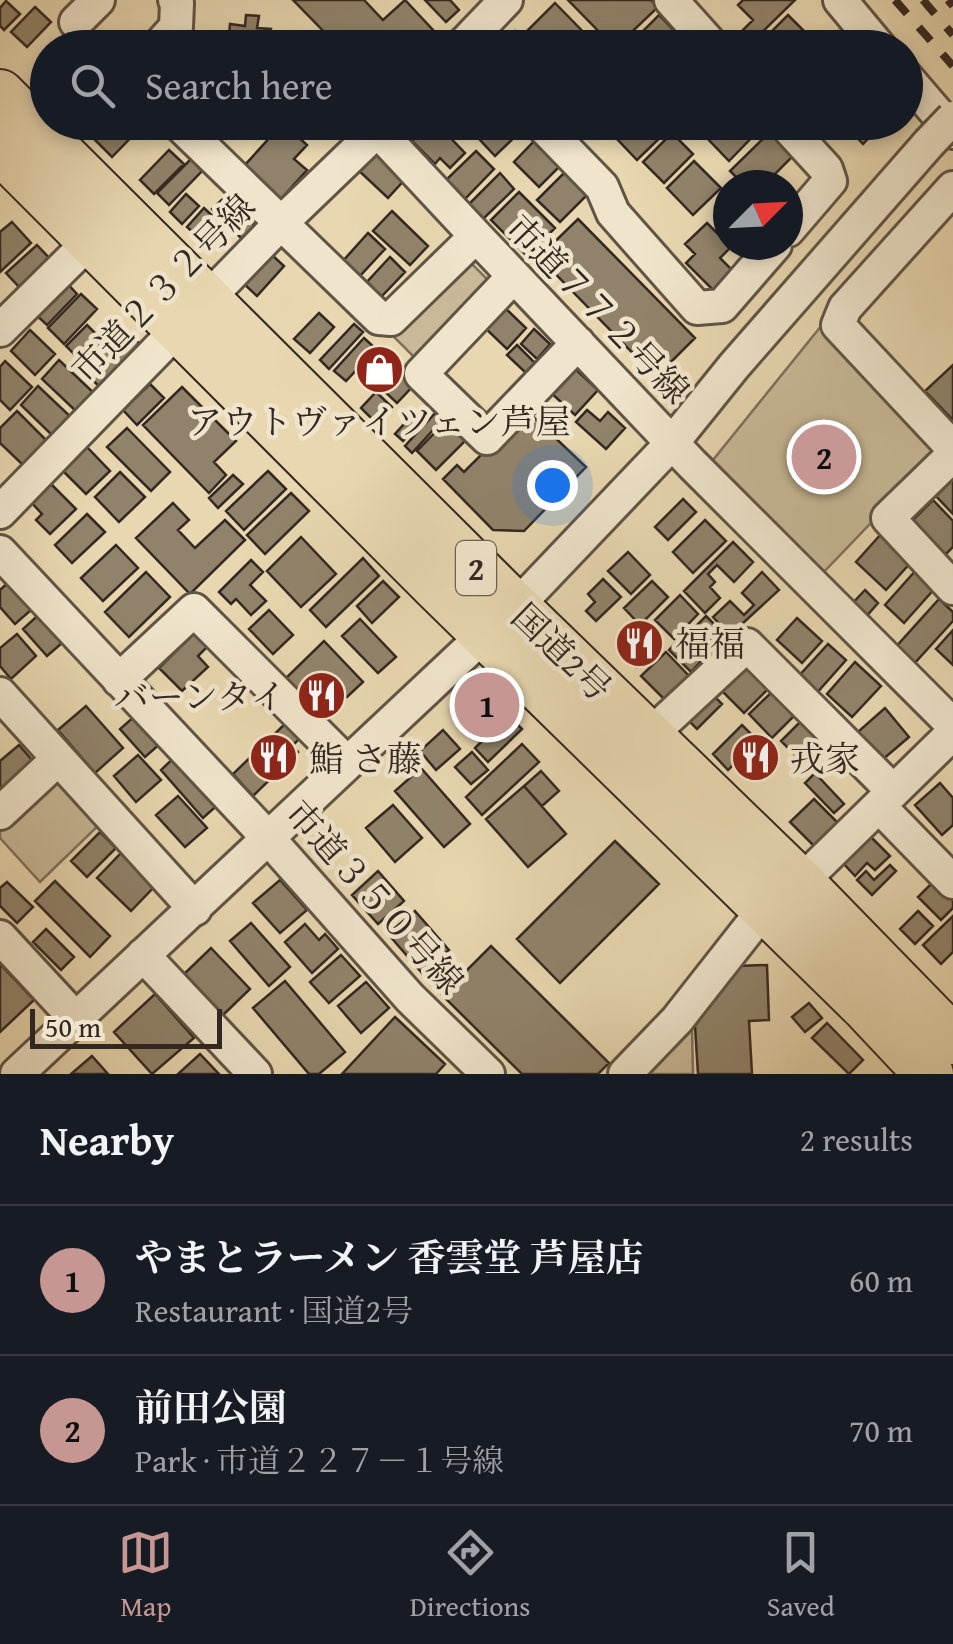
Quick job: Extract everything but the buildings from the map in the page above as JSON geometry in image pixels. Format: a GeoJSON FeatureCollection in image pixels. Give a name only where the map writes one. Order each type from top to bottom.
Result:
{"type":"FeatureCollection","features":[{"type":"Feature","properties":{"kind":"highway","name":"国道2号"},"geometry":{"type":"LineString","coordinates":[[0,94],[30,128]]}},
{"type":"Feature","properties":{"kind":"highway","name":"国道2号"},"geometry":{"type":"LineString","coordinates":[[40,140],[193,315],[500,621],[783,896],[953,1040]]}},
{"type":"Feature","properties":{"kind":"highway","name":"国道2号"},"geometry":{"type":"LineString","coordinates":[[0,149],[91,240],[193,315]]}},
{"type":"Feature","properties":{"kind":"highway","name":"国道2号"},"geometry":{"type":"LineString","coordinates":[[500,621],[648,736],[783,896],[866,1007],[928,1074]]}},
{"type":"Feature","properties":{"kind":"street"},"geometry":{"type":"LineString","coordinates":[[173,30],[175,0]]}},
{"type":"Feature","properties":{"kind":"street"},"geometry":{"type":"LineString","coordinates":[[478,30],[506,0]]}},
{"type":"Feature","properties":{"kind":"street"},"geometry":{"type":"LineString","coordinates":[[671,0],[698,30]]}},
{"type":"Feature","properties":{"kind":"street"},"geometry":{"type":"LineString","coordinates":[[840,0],[865,30]]}},
{"type":"Feature","properties":{"kind":"street"},"geometry":{"type":"LineString","coordinates":[[923,107],[941,138]]}},
{"type":"Feature","properties":{"kind":"street"},"geometry":{"type":"LineString","coordinates":[[17,1074],[500,621],[672,443],[747,351],[941,138],[953,118]]}},
{"type":"Feature","properties":{"kind":"street","name":"市道７７２号線"},"geometry":{"type":"LineString","coordinates":[[195,140],[379,318],[392,319],[476,236],[672,443],[953,729]]}},
{"type":"Feature","properties":{"kind":"street","name":"市道２３２号線"},"geometry":{"type":"LineString","coordinates":[[0,512],[280,224],[368,140]]}},
{"type":"Feature","properties":{"kind":"street"},"geometry":{"type":"LineString","coordinates":[[393,140],[476,236]]}},
{"type":"Feature","properties":{"kind":"street"},"geometry":{"type":"LineString","coordinates":[[556,140],[602,187],[612,213],[697,308],[722,306],[762,260]]}},
{"type":"Feature","properties":{"kind":"street"},"geometry":{"type":"LineString","coordinates":[[799,140],[826,169],[830,180],[803,212]]}},
{"type":"Feature","properties":{"kind":"street"},"geometry":{"type":"LineString","coordinates":[[953,188],[845,308],[838,326],[953,452],[888,518],[953,588]]}},
{"type":"Feature","properties":{"kind":"street"},"geometry":{"type":"LineString","coordinates":[[0,330],[91,240]]}},
{"type":"Feature","properties":{"kind":"street"},"geometry":{"type":"LineString","coordinates":[[514,276],[420,374],[487,438],[578,343]]}},
{"type":"Feature","properties":{"kind":"street","name":"市道３５０号線"},"geometry":{"type":"LineString","coordinates":[[0,552],[269,839],[410,998],[488,1074]]}},
{"type":"Feature","properties":{"kind":"street"},"geometry":{"type":"LineString","coordinates":[[119,680],[194,610],[347,763]]}},
{"type":"Feature","properties":{"kind":"street"},"geometry":{"type":"LineString","coordinates":[[648,736],[747,645],[886,799],[953,882]]}},
{"type":"Feature","properties":{"kind":"street"},"geometry":{"type":"LineString","coordinates":[[0,694],[195,909]]}},
{"type":"Feature","properties":{"kind":"street"},"geometry":{"type":"LineString","coordinates":[[626,1074],[783,896],[953,729]]}},
{"type":"Feature","properties":{"kind":"street"},"geometry":{"type":"LineString","coordinates":[[0,813],[58,759]]}},
{"type":"Feature","properties":{"kind":"street"},"geometry":{"type":"LineString","coordinates":[[0,937],[75,1018]]}},
{"type":"Feature","properties":{"kind":"street"},"geometry":{"type":"LineString","coordinates":[[143,955],[255,1074]]}},
{"type":"Feature","properties":{"kind":"shaded area"},"geometry":{"type":"Polygon","coordinates":[[[466,258],[492,284],[418,361],[393,336],[466,258]]]}},
{"type":"Feature","properties":{"kind":"shaded area"},"geometry":{"type":"Polygon","coordinates":[[[822,325],[941,450],[819,577],[709,465],[822,325]]]}},
{"type":"Feature","properties":{"kind":"shaded area"},"geometry":{"type":"Polygon","coordinates":[[[58,770],[103,821],[40,882],[0,838],[0,824],[58,770]]]}},
{"type":"Feature","properties":{"kind":"shaded area"},"geometry":{"type":"Polygon","coordinates":[[[688,1026],[692,1029],[693,1074],[644,1074],[688,1026]]]}},
{"type":"Feature","properties":{"kind":"railway"},"geometry":{"type":"LineString","coordinates":[[895,0],[921,30]]}},
{"type":"Feature","properties":{"kind":"railway"},"geometry":{"type":"LineString","coordinates":[[923,0],[953,35]]}},
{"type":"Feature","properties":{"kind":"railway"},"geometry":{"type":"LineString","coordinates":[[948,0],[953,6]]}},
{"type":"Feature","properties":{"kind":"railway"},"geometry":{"type":"LineString","coordinates":[[923,32],[953,66]]}},
{"type":"Feature","properties":{"kind":"place","name":"アウトヴァイツェン芦屋"},"geometry":{"type":"Point","coordinates":[379,369]}},
{"type":"Feature","properties":{"kind":"place","name":"前田公園"},"geometry":{"type":"Point","coordinates":[824,457]}},
{"type":"Feature","properties":{"kind":"place","name":"福福"},"geometry":{"type":"Point","coordinates":[640,643]}},
{"type":"Feature","properties":{"kind":"place","name":"バーンタイ"},"geometry":{"type":"Point","coordinates":[321,696]}},
{"type":"Feature","properties":{"kind":"place","name":"やまとラーメン 香雲堂 芦屋店"},"geometry":{"type":"Point","coordinates":[487,705]}},
{"type":"Feature","properties":{"kind":"place","name":"鮨 さ藤"},"geometry":{"type":"Point","coordinates":[274,758]}},
{"type":"Feature","properties":{"kind":"place","name":"戎家"},"geometry":{"type":"Point","coordinates":[755,758]}}]}
